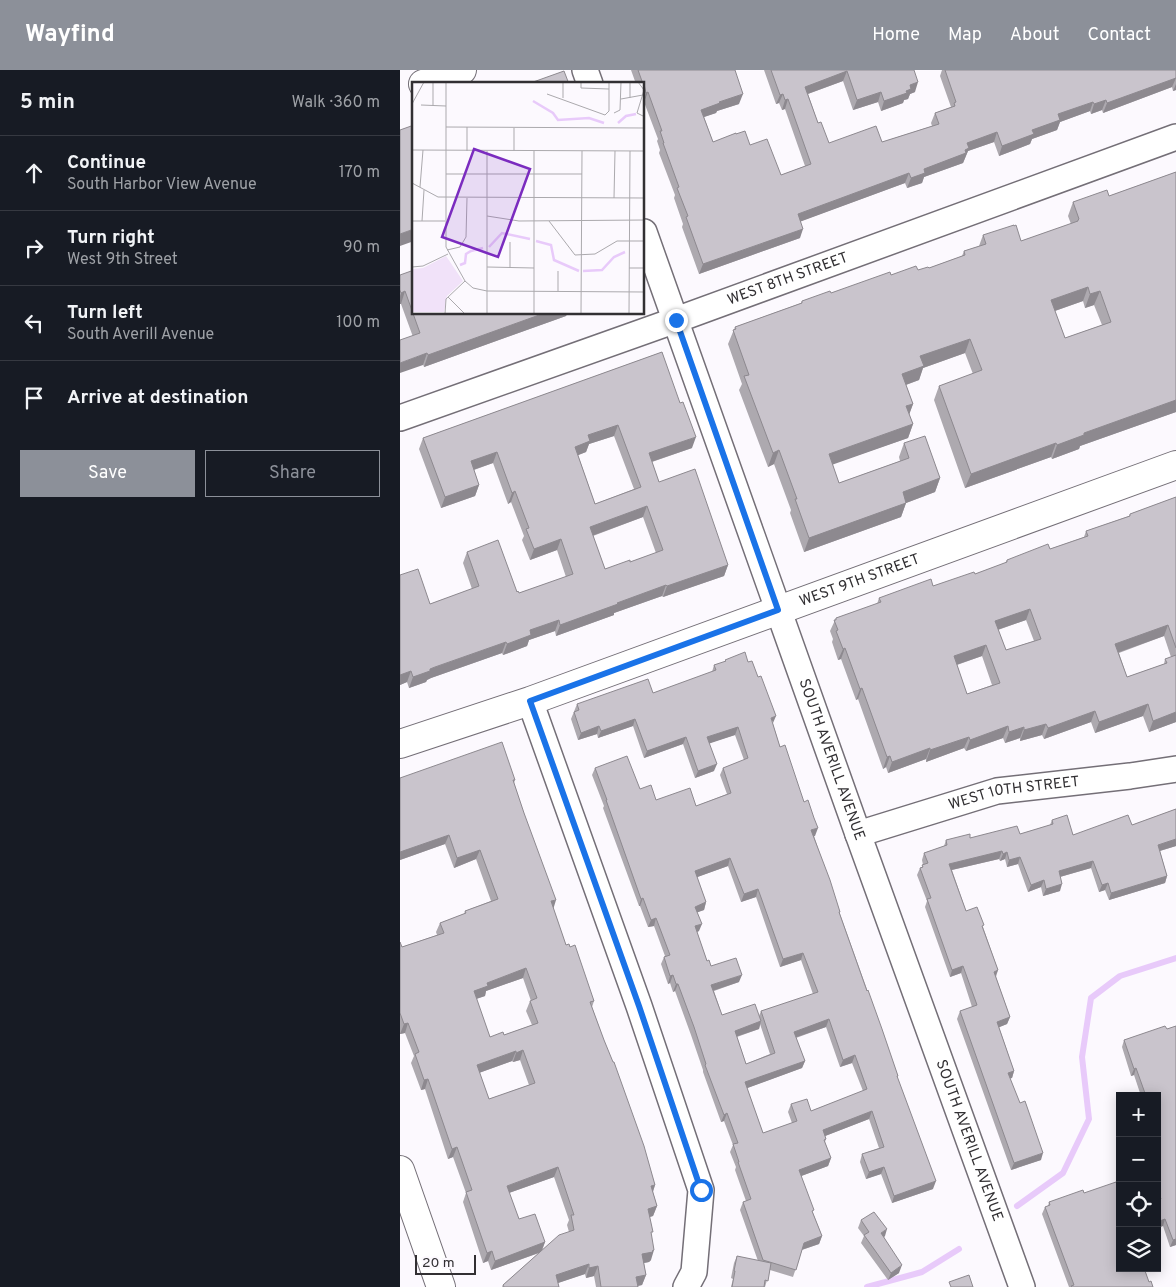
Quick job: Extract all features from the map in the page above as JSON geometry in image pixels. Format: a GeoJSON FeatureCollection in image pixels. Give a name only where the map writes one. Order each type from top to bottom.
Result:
{"type":"FeatureCollection","features":[{"type":"Feature","properties":{"kind":"main road"},"geometry":{"type":"LineString","coordinates":[[429,82],[462,70]]}},
{"type":"Feature","properties":{"kind":"main road"},"geometry":{"type":"LineString","coordinates":[[400,92],[412,88]]}},
{"type":"Feature","properties":{"kind":"main road","name":"WEST 9TH STREET"},"geometry":{"type":"LineString","coordinates":[[400,744],[530,701],[1176,466]]}},
{"type":"Feature","properties":{"kind":"main road"},"geometry":{"type":"LineString","coordinates":[[400,1170],[442,1287]]}},
{"type":"Feature","properties":{"kind":"street"},"geometry":{"type":"LineString","coordinates":[[585,70],[589,82]]}},
{"type":"Feature","properties":{"kind":"street","name":"WEST 8TH STREET"},"geometry":{"type":"LineString","coordinates":[[400,418],[676,320],[1176,137]]}},
{"type":"Feature","properties":{"kind":"street","name":"SOUTH AVERILL AVENUE"},"geometry":{"type":"LineString","coordinates":[[645,235],[858,834],[1022,1287]]}},
{"type":"Feature","properties":{"kind":"street"},"geometry":{"type":"LineString","coordinates":[[530,701],[639,1006],[701,1190],[694,1272],[686,1287]]}},
{"type":"Feature","properties":{"kind":"street","name":"WEST 10TH STREET"},"geometry":{"type":"LineString","coordinates":[[858,834],[997,791],[1130,776],[1176,768]]}},
{"type":"Feature","properties":{"kind":"building"},"geometry":{"type":"Polygon","coordinates":[[[638,70],[735,70],[743,94],[701,110],[713,142],[745,131],[750,145],[767,139],[781,175],[811,164],[788,99],[785,100],[783,94],[780,95],[771,70],[914,70],[918,82],[910,85],[911,89],[906,91],[907,93],[884,101],[881,92],[857,100],[847,71],[805,87],[818,123],[821,122],[829,143],[876,126],[882,142],[939,124],[935,113],[955,106],[954,103],[956,102],[945,70],[1176,70],[1176,78],[1107,103],[1106,100],[1094,104],[1093,102],[1058,114],[1060,120],[1032,130],[1034,134],[1002,146],[997,132],[967,143],[969,148],[965,150],[966,153],[924,169],[925,173],[911,178],[909,173],[798,214],[803,229],[703,264],[663,143],[660,131],[662,131],[648,92],[646,93],[645,82],[642,82],[638,70]]]}},
{"type":"Feature","properties":{"kind":"building"},"geometry":{"type":"Polygon","coordinates":[[[564,71],[568,82],[533,82],[564,71]]]}},
{"type":"Feature","properties":{"kind":"building"},"geometry":{"type":"Polygon","coordinates":[[[412,126],[412,230],[400,234],[400,130],[412,126]]]}},
{"type":"Feature","properties":{"kind":"building"},"geometry":{"type":"Polygon","coordinates":[[[1176,172],[1176,400],[1084,433],[1084,435],[1057,445],[1056,443],[971,474],[939,386],[982,370],[970,339],[920,356],[924,366],[902,374],[913,404],[906,406],[913,424],[829,454],[839,483],[909,458],[904,443],[925,436],[940,478],[903,492],[906,503],[809,538],[779,450],[773,453],[744,376],[749,375],[733,330],[736,329],[735,327],[830,291],[831,293],[890,272],[891,275],[916,266],[918,270],[929,268],[965,255],[964,251],[986,244],[983,235],[1014,225],[1016,225],[1021,241],[1078,221],[1073,202],[1107,190],[1109,196],[1176,172]],[[1088,287],[1051,300],[1065,338],[1111,322],[1100,291],[1090,294],[1088,287]]]}},
{"type":"Feature","properties":{"kind":"building"},"geometry":{"type":"Polygon","coordinates":[[[412,271],[412,311],[405,291],[401,293],[400,275],[412,271]]]}},
{"type":"Feature","properties":{"kind":"building"},"geometry":{"type":"Polygon","coordinates":[[[414,315],[539,315],[428,355],[427,353],[400,363],[400,340],[420,333],[414,315]]]}},
{"type":"Feature","properties":{"kind":"building"},"geometry":{"type":"Polygon","coordinates":[[[662,352],[680,403],[683,402],[696,437],[649,453],[659,482],[695,469],[728,565],[666,585],[560,625],[559,620],[530,630],[531,635],[435,667],[430,669],[430,671],[413,677],[411,671],[400,675],[400,575],[418,569],[430,604],[479,586],[467,552],[498,540],[519,593],[573,574],[561,539],[534,549],[526,529],[529,528],[515,491],[512,493],[497,452],[471,461],[479,485],[445,497],[423,438],[662,352]],[[618,425],[588,435],[590,441],[575,447],[595,504],[641,487],[618,425]],[[647,506],[590,527],[605,569],[663,550],[647,506]]]}},
{"type":"Feature","properties":{"kind":"building"},"geometry":{"type":"Polygon","coordinates":[[[1176,497],[1176,648],[1168,625],[1115,644],[1127,677],[1167,663],[1165,659],[1176,655],[1176,712],[1153,721],[1148,704],[1099,722],[1095,711],[1048,728],[1046,724],[1024,730],[1024,727],[1009,732],[1008,726],[970,740],[969,737],[930,750],[930,748],[892,762],[890,756],[887,757],[862,688],[860,689],[845,648],[843,649],[836,631],[838,630],[834,620],[881,602],[879,598],[931,579],[933,586],[974,572],[975,574],[1048,544],[1050,549],[1088,536],[1086,531],[1130,516],[1130,514],[1176,497]],[[1030,609],[995,621],[1006,650],[1041,639],[1030,609]],[[986,645],[954,656],[967,694],[1000,683],[986,645]]]}},
{"type":"Feature","properties":{"kind":"building"},"geometry":{"type":"Polygon","coordinates":[[[745,652],[748,662],[752,661],[758,677],[761,676],[776,716],[771,718],[780,747],[785,745],[804,802],[808,800],[818,828],[811,830],[897,1076],[936,1181],[894,1196],[884,1167],[869,1172],[862,1154],[884,1147],[872,1111],[823,1130],[826,1139],[824,1140],[831,1158],[799,1170],[822,1236],[804,1243],[796,1270],[763,1260],[743,1202],[751,1199],[733,1144],[738,1143],[727,1113],[724,1115],[705,1065],[694,1027],[678,984],[676,984],[673,975],[670,976],[664,957],[670,955],[656,918],[651,920],[643,898],[641,899],[595,768],[627,756],[640,789],[651,785],[656,800],[690,788],[696,806],[731,793],[723,768],[748,758],[738,727],[707,737],[717,764],[698,771],[686,737],[647,751],[635,719],[601,731],[599,726],[581,733],[574,712],[579,710],[577,704],[648,679],[653,693],[716,670],[714,665],[745,652]],[[730,858],[695,871],[706,902],[695,907],[702,924],[695,926],[707,961],[709,960],[711,966],[736,958],[742,975],[711,985],[722,1015],[755,1004],[761,1021],[735,1031],[746,1064],[775,1053],[761,1011],[818,992],[803,953],[783,959],[758,889],[744,894],[730,858]],[[829,1019],[794,1032],[805,1061],[745,1082],[763,1133],[797,1121],[791,1104],[807,1099],[811,1111],[867,1089],[855,1055],[843,1060],[829,1019]]]}},
{"type":"Feature","properties":{"kind":"building"},"geometry":{"type":"Polygon","coordinates":[[[502,742],[524,813],[556,900],[551,901],[566,945],[569,944],[570,947],[575,945],[594,1001],[590,1002],[644,1146],[655,1185],[651,1186],[657,1206],[648,1209],[653,1232],[651,1232],[654,1250],[653,1252],[642,1254],[646,1275],[636,1277],[638,1287],[601,1287],[598,1266],[589,1268],[589,1264],[556,1275],[559,1287],[504,1287],[503,1285],[559,1235],[574,1230],[571,1215],[574,1215],[558,1167],[507,1186],[519,1219],[535,1214],[545,1242],[495,1261],[492,1251],[487,1253],[466,1192],[472,1190],[457,1147],[452,1149],[428,1079],[424,1080],[415,1054],[419,1052],[408,1023],[404,1024],[400,1013],[400,942],[402,947],[444,933],[440,923],[466,913],[465,911],[498,899],[480,850],[457,858],[449,835],[400,852],[400,778],[502,742]],[[526,968],[487,983],[488,986],[474,991],[490,1037],[503,1032],[504,1035],[538,1023],[530,1001],[537,998],[526,968]],[[523,1050],[477,1065],[489,1099],[535,1083],[523,1050]]]}},
{"type":"Feature","properties":{"kind":"building"},"geometry":{"type":"Polygon","coordinates":[[[1176,809],[1176,839],[1158,845],[1167,876],[1111,893],[1108,883],[1102,885],[1093,861],[1059,871],[1062,884],[1046,889],[1044,880],[1031,885],[1020,857],[1009,860],[1007,852],[1003,854],[1002,851],[949,864],[966,911],[977,907],[984,925],[982,926],[998,970],[994,972],[1010,1017],[997,1022],[1014,1071],[1008,1073],[1020,1103],[1025,1101],[1043,1153],[1014,1163],[960,1011],[977,1005],[963,966],[952,970],[927,899],[931,898],[920,868],[928,863],[924,853],[947,845],[946,840],[970,834],[970,838],[1017,826],[1020,834],[1053,824],[1052,820],[1067,815],[1073,835],[1128,815],[1132,825],[1176,809]]]}},
{"type":"Feature","properties":{"kind":"building"},"geometry":{"type":"Polygon","coordinates":[[[1165,1026],[1167,1029],[1176,1026],[1176,1239],[1173,1240],[1165,1219],[1161,1220],[1161,1092],[1145,1092],[1124,1040],[1165,1026]]]}},
{"type":"Feature","properties":{"kind":"building"},"geometry":{"type":"Polygon","coordinates":[[[1116,1182],[1116,1272],[1145,1272],[1153,1287],[1071,1286],[1074,1285],[1045,1207],[1050,1205],[1049,1202],[1083,1190],[1084,1193],[1116,1182]]]}},
{"type":"Feature","properties":{"kind":"building"},"geometry":{"type":"Polygon","coordinates":[[[874,1212],[887,1229],[881,1233],[902,1265],[891,1273],[864,1235],[869,1232],[861,1220],[874,1212]]]}},
{"type":"Feature","properties":{"kind":"building"},"geometry":{"type":"Polygon","coordinates":[[[737,1256],[771,1263],[768,1281],[765,1280],[764,1287],[732,1287],[737,1256]]]}},
{"type":"Feature","properties":{"kind":"building"},"geometry":{"type":"Polygon","coordinates":[[[969,1275],[973,1287],[951,1287],[949,1282],[969,1275]]]}},
{"type":"Feature","properties":{"kind":"waterway"},"geometry":{"type":"LineString","coordinates":[[1017,1206],[1063,1173],[1089,1119],[1082,1057],[1091,998],[1120,976],[1176,958]]}},
{"type":"Feature","properties":{"kind":"waterway"},"geometry":{"type":"LineString","coordinates":[[867,1287],[922,1272],[959,1249]]}},
{"type":"Feature","properties":{"kind":"route"},"geometry":{"type":"LineString","coordinates":[[676,320],[778,610],[530,701],[639,1006],[701,1190]]}}]}
